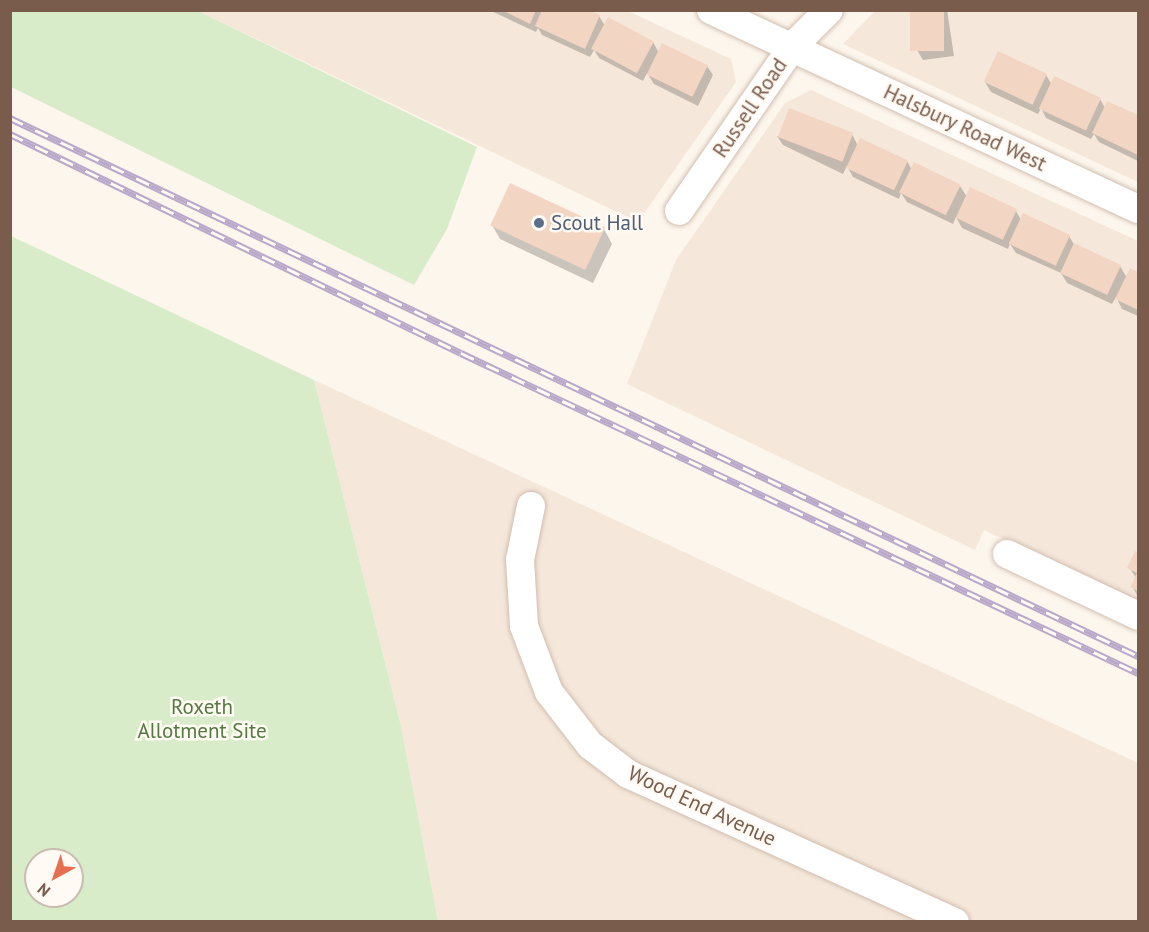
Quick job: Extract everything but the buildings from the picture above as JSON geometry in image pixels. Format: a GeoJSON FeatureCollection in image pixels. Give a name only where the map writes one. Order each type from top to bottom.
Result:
{"type":"FeatureCollection","features":[{"type":"Feature","properties":{"kind":"street","name":"Halsbury Road West"},"geometry":{"type":"LineString","coordinates":[[711,10],[1138,208]]}},
{"type":"Feature","properties":{"kind":"street","name":"Russell Road"},"geometry":{"type":"LineString","coordinates":[[679,211],[792,47],[829,10]]}},
{"type":"Feature","properties":{"kind":"street","name":"Wood End Avenue"},"geometry":{"type":"LineString","coordinates":[[531,506],[520,560],[524,626],[549,692],[590,745],[628,774],[955,921]]}},
{"type":"Feature","properties":{"kind":"street"},"geometry":{"type":"LineString","coordinates":[[1007,554],[1138,616]]}},
{"type":"Feature","properties":{"kind":"shaded area"},"geometry":{"type":"Polygon","coordinates":[[[198,11],[628,11],[731,59],[736,82],[638,222],[198,11]]]}},
{"type":"Feature","properties":{"kind":"shaded area"},"geometry":{"type":"Polygon","coordinates":[[[875,11],[1138,11],[1138,182],[843,44],[875,11]]]}},
{"type":"Feature","properties":{"kind":"shaded area"},"geometry":{"type":"Polygon","coordinates":[[[811,90],[1138,241],[1138,603],[984,530],[975,550],[627,384],[676,260],[785,103],[811,90]]]}},
{"type":"Feature","properties":{"kind":"shaded area"},"geometry":{"type":"Polygon","coordinates":[[[314,380],[1138,763],[1138,921],[438,921],[401,726],[314,380]]]}},
{"type":"Feature","properties":{"kind":"green space"},"geometry":{"type":"Polygon","coordinates":[[[10,11],[198,11],[477,147],[447,229],[414,285],[11,87],[10,11]]]}},
{"type":"Feature","properties":{"kind":"green space","name":"Roxeth Allotment Site"},"geometry":{"type":"Polygon","coordinates":[[[11,236],[314,380],[401,726],[438,921],[11,921],[11,236]]]}},
{"type":"Feature","properties":{"kind":"railway"},"geometry":{"type":"LineString","coordinates":[[10,118],[1138,656]]}},
{"type":"Feature","properties":{"kind":"railway"},"geometry":{"type":"LineString","coordinates":[[10,134],[461,353],[1138,673]]}},
{"type":"Feature","properties":{"kind":"place","name":"Scout Hall"},"geometry":{"type":"Point","coordinates":[539,223]}}]}
